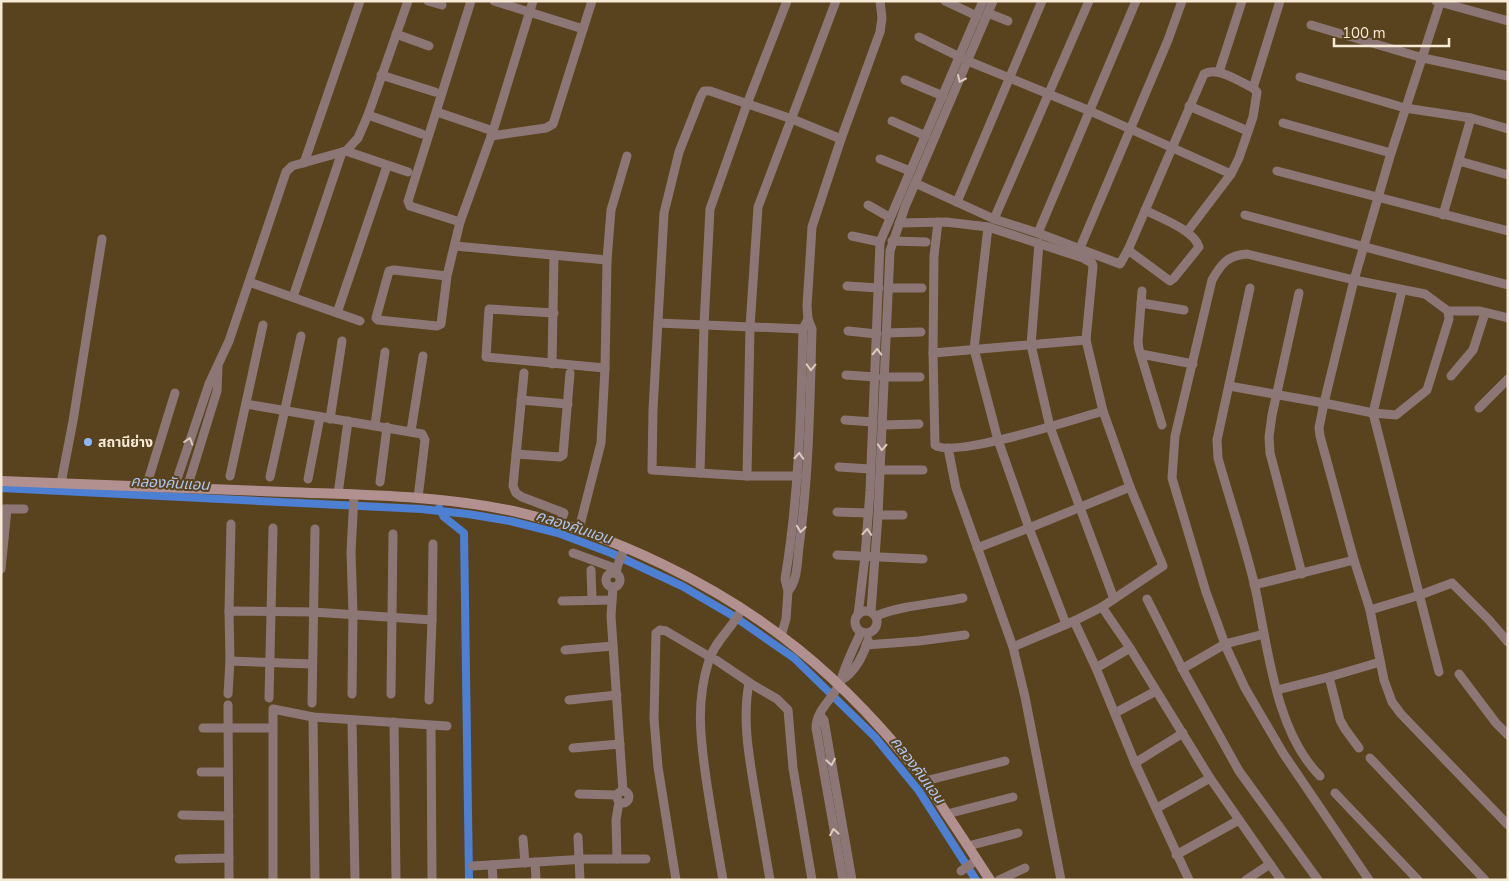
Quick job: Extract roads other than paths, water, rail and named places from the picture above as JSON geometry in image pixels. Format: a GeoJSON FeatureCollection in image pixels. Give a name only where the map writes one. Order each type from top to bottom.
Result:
{"type":"FeatureCollection","features":[{"type":"Feature","properties":{"kind":"street"},"geometry":{"type":"LineString","coordinates":[[304,162],[360,1]]}},
{"type":"Feature","properties":{"kind":"street"},"geometry":{"type":"LineString","coordinates":[[174,488],[198,415],[229,341],[286,172],[292,166],[344,151],[358,138],[368,115],[408,1]]}},
{"type":"Feature","properties":{"kind":"street"},"geometry":{"type":"LineString","coordinates":[[428,1],[442,6]]}},
{"type":"Feature","properties":{"kind":"street"},"geometry":{"type":"LineString","coordinates":[[460,222],[410,206],[408,201],[471,1]]}},
{"type":"Feature","properties":{"kind":"street"},"geometry":{"type":"LineString","coordinates":[[494,1],[583,29]]}},
{"type":"Feature","properties":{"kind":"street"},"geometry":{"type":"LineString","coordinates":[[447,276],[394,270],[388,271],[376,318],[378,320],[439,326],[441,323],[447,276],[460,222],[492,134],[533,1]]}},
{"type":"Feature","properties":{"kind":"street"},"geometry":{"type":"LineString","coordinates":[[437,112],[492,134],[546,128],[553,124],[592,1]]}},
{"type":"Feature","properties":{"kind":"street"},"geometry":{"type":"LineString","coordinates":[[700,473],[704,325],[710,209],[747,104],[787,1]]}},
{"type":"Feature","properties":{"kind":"street"},"geometry":{"type":"LineString","coordinates":[[747,476],[750,327],[758,207],[836,1]]}},
{"type":"Feature","properties":{"kind":"street"},"geometry":{"type":"LineString","coordinates":[[799,512],[798,476],[805,415],[803,329],[808,319],[812,227],[841,139],[880,32],[882,18],[880,1]]}},
{"type":"Feature","properties":{"kind":"street"},"geometry":{"type":"LineString","coordinates":[[945,1],[977,16]]}},
{"type":"Feature","properties":{"kind":"street"},"geometry":{"type":"LineString","coordinates":[[882,334],[879,288],[880,242],[889,217],[915,184],[939,116],[964,59],[983,1]]}},
{"type":"Feature","properties":{"kind":"street"},"geometry":{"type":"LineString","coordinates":[[838,685],[844,669],[865,632],[875,627],[877,622],[873,614],[872,591],[878,515],[870,469],[873,422],[879,397],[882,334],[889,288],[890,251],[899,223],[900,205],[910,171],[926,136],[939,116],[943,96],[993,1]]}},
{"type":"Feature","properties":{"kind":"street"},"geometry":{"type":"LineString","coordinates":[[957,202],[1042,1]]}},
{"type":"Feature","properties":{"kind":"street"},"geometry":{"type":"LineString","coordinates":[[1090,1],[1050,95],[991,223],[974,349],[998,440],[1029,528],[1070,622],[1096,668],[1135,763],[1189,880]]}},
{"type":"Feature","properties":{"kind":"street"},"geometry":{"type":"LineString","coordinates":[[1038,233],[1136,1]]}},
{"type":"Feature","properties":{"kind":"street"},"geometry":{"type":"LineString","coordinates":[[1080,248],[1168,40],[1182,1]]}},
{"type":"Feature","properties":{"kind":"street"},"geometry":{"type":"LineString","coordinates":[[1219,72],[1242,1]]}},
{"type":"Feature","properties":{"kind":"street"},"geometry":{"type":"LineString","coordinates":[[1253,88],[1280,1]]}},
{"type":"Feature","properties":{"kind":"street"},"geometry":{"type":"LineString","coordinates":[[1508,21],[1438,2],[1423,58],[1391,153],[1354,280],[1319,428],[1354,560],[1370,610],[1384,680],[1392,702],[1401,714],[1508,825]]}},
{"type":"Feature","properties":{"kind":"street"},"geometry":{"type":"LineString","coordinates":[[988,13],[1008,20]]}},
{"type":"Feature","properties":{"kind":"street"},"geometry":{"type":"LineString","coordinates":[[1311,25],[1423,58],[1508,76]]}},
{"type":"Feature","properties":{"kind":"street"},"geometry":{"type":"LineString","coordinates":[[396,34],[429,46]]}},
{"type":"Feature","properties":{"kind":"street"},"geometry":{"type":"LineString","coordinates":[[919,37],[1009,79],[1090,111],[1231,174]]}},
{"type":"Feature","properties":{"kind":"street"},"geometry":{"type":"LineString","coordinates":[[899,223],[991,223],[1038,233],[1120,264],[1128,250],[1204,74],[1219,72],[1253,88],[1257,92],[1257,97],[1248,131],[1231,174],[1187,232]]}},
{"type":"Feature","properties":{"kind":"street"},"geometry":{"type":"LineString","coordinates":[[381,75],[435,92]]}},
{"type":"Feature","properties":{"kind":"street"},"geometry":{"type":"LineString","coordinates":[[1300,77],[1405,108],[1471,118],[1508,129]]}},
{"type":"Feature","properties":{"kind":"street"},"geometry":{"type":"LineString","coordinates":[[906,80],[943,96]]}},
{"type":"Feature","properties":{"kind":"street"},"geometry":{"type":"LineString","coordinates":[[798,476],[747,476],[652,470],[653,410],[664,213],[679,152],[700,96],[704,91],[710,90],[792,119],[841,139]]}},
{"type":"Feature","properties":{"kind":"street"},"geometry":{"type":"LineString","coordinates":[[1189,106],[1248,131]]}},
{"type":"Feature","properties":{"kind":"street"},"geometry":{"type":"LineString","coordinates":[[368,115],[422,134]]}},
{"type":"Feature","properties":{"kind":"street"},"geometry":{"type":"LineString","coordinates":[[1443,215],[1471,118]]}},
{"type":"Feature","properties":{"kind":"street"},"geometry":{"type":"LineString","coordinates":[[892,121],[926,136]]}},
{"type":"Feature","properties":{"kind":"street"},"geometry":{"type":"LineString","coordinates":[[1284,123],[1391,153]]}},
{"type":"Feature","properties":{"kind":"street"},"geometry":{"type":"LineString","coordinates":[[344,151],[408,172]]}},
{"type":"Feature","properties":{"kind":"street"},"geometry":{"type":"LineString","coordinates":[[293,297],[344,151]]}},
{"type":"Feature","properties":{"kind":"street"},"geometry":{"type":"LineString","coordinates":[[578,529],[600,443],[605,368],[607,260],[611,210],[627,156]]}},
{"type":"Feature","properties":{"kind":"street"},"geometry":{"type":"LineString","coordinates":[[880,159],[910,171]]}},
{"type":"Feature","properties":{"kind":"street"},"geometry":{"type":"LineString","coordinates":[[1459,161],[1508,175]]}},
{"type":"Feature","properties":{"kind":"street"},"geometry":{"type":"LineString","coordinates":[[337,313],[387,166]]}},
{"type":"Feature","properties":{"kind":"street"},"geometry":{"type":"LineString","coordinates":[[1277,171],[1508,231]]}},
{"type":"Feature","properties":{"kind":"street"},"geometry":{"type":"LineString","coordinates":[[915,184],[957,202],[991,223],[1039,243],[1084,258],[1092,263],[1094,270],[1086,340],[1102,412],[1130,487],[1163,566],[1102,607],[1013,647]]}},
{"type":"Feature","properties":{"kind":"street"},"geometry":{"type":"LineString","coordinates":[[868,205],[889,217]]}},
{"type":"Feature","properties":{"kind":"street"},"geometry":{"type":"LineString","coordinates":[[1128,250],[1170,281],[1199,247],[1187,232],[1145,210]]}},
{"type":"Feature","properties":{"kind":"street"},"geometry":{"type":"LineString","coordinates":[[1245,215],[1508,285]]}},
{"type":"Feature","properties":{"kind":"street"},"geometry":{"type":"LineString","coordinates":[[938,222],[934,256],[934,445],[948,448],[982,444],[1102,412]]}},
{"type":"Feature","properties":{"kind":"street"},"geometry":{"type":"LineString","coordinates":[[852,236],[880,242]]}},
{"type":"Feature","properties":{"kind":"street"},"geometry":{"type":"LineString","coordinates":[[61,484],[102,239]]}},
{"type":"Feature","properties":{"kind":"street"},"geometry":{"type":"LineString","coordinates":[[892,241],[926,242]]}},
{"type":"Feature","properties":{"kind":"street"},"geometry":{"type":"LineString","coordinates":[[1039,243],[1031,345],[1050,426],[1114,599]]}},
{"type":"Feature","properties":{"kind":"street"},"geometry":{"type":"LineString","coordinates":[[455,246],[607,260]]}},
{"type":"Feature","properties":{"kind":"street"},"geometry":{"type":"LineString","coordinates":[[1369,880],[1283,753],[1245,688],[1225,644],[1206,592],[1172,478],[1175,436],[1212,280],[1218,269],[1230,257],[1238,254],[1247,254],[1354,280],[1425,294],[1448,311],[1480,311],[1508,318]]}},
{"type":"Feature","properties":{"kind":"street"},"geometry":{"type":"LineString","coordinates":[[552,364],[554,256]]}},
{"type":"Feature","properties":{"kind":"street"},"geometry":{"type":"LineString","coordinates":[[249,282],[360,321]]}},
{"type":"Feature","properties":{"kind":"street"},"geometry":{"type":"LineString","coordinates":[[847,286],[879,288]]}},
{"type":"Feature","properties":{"kind":"street"},"geometry":{"type":"LineString","coordinates":[[889,288],[922,288]]}},
{"type":"Feature","properties":{"kind":"street"},"geometry":{"type":"LineString","coordinates":[[1250,288],[1217,440],[1217,451],[1254,586],[1277,690],[1297,747],[1309,765],[1320,776]]}},
{"type":"Feature","properties":{"kind":"street"},"geometry":{"type":"LineString","coordinates":[[1402,290],[1373,413],[1439,672]]}},
{"type":"Feature","properties":{"kind":"street"},"geometry":{"type":"LineString","coordinates":[[1142,291],[1138,342],[1162,424]]}},
{"type":"Feature","properties":{"kind":"street"},"geometry":{"type":"LineString","coordinates":[[1299,293],[1276,395],[1269,437],[1270,454],[1302,574]]}},
{"type":"Feature","properties":{"kind":"street"},"geometry":{"type":"LineString","coordinates":[[1140,303],[1184,310]]}},
{"type":"Feature","properties":{"kind":"street"},"geometry":{"type":"LineString","coordinates":[[554,314],[489,309],[487,358],[605,368]]}},
{"type":"Feature","properties":{"kind":"street"},"geometry":{"type":"LineString","coordinates":[[1229,386],[1396,416],[1427,390],[1449,319],[1448,311]]}},
{"type":"Feature","properties":{"kind":"street"},"geometry":{"type":"LineString","coordinates":[[1450,376],[1473,350],[1485,313]]}},
{"type":"Feature","properties":{"kind":"street"},"geometry":{"type":"LineString","coordinates":[[781,636],[786,619],[788,591],[793,586],[812,329],[808,319]]}},
{"type":"Feature","properties":{"kind":"street"},"geometry":{"type":"LineString","coordinates":[[658,323],[803,329]]}},
{"type":"Feature","properties":{"kind":"street"},"geometry":{"type":"LineString","coordinates":[[230,476],[263,325]]}},
{"type":"Feature","properties":{"kind":"street"},"geometry":{"type":"LineString","coordinates":[[848,331],[882,334],[921,332]]}},
{"type":"Feature","properties":{"kind":"street"},"geometry":{"type":"LineString","coordinates":[[270,477],[301,336]]}},
{"type":"Feature","properties":{"kind":"street"},"geometry":{"type":"LineString","coordinates":[[933,354],[1086,340]]}},
{"type":"Feature","properties":{"kind":"street"},"geometry":{"type":"LineString","coordinates":[[330,419],[342,341]]}},
{"type":"Feature","properties":{"kind":"street"},"geometry":{"type":"LineString","coordinates":[[375,425],[385,352]]}},
{"type":"Feature","properties":{"kind":"street"},"geometry":{"type":"LineString","coordinates":[[1141,354],[1193,364]]}},
{"type":"Feature","properties":{"kind":"street"},"geometry":{"type":"LineString","coordinates":[[411,431],[423,356]]}},
{"type":"Feature","properties":{"kind":"street"},"geometry":{"type":"LineString","coordinates":[[186,488],[217,391],[218,365]]}},
{"type":"Feature","properties":{"kind":"street"},"geometry":{"type":"LineString","coordinates":[[524,373],[512,486],[516,493],[578,529],[689,578],[740,612],[781,636],[800,651],[838,685],[884,731],[925,781],[968,846],[974,862],[987,879]]}},
{"type":"Feature","properties":{"kind":"street"},"geometry":{"type":"LineString","coordinates":[[516,454],[562,456],[564,453],[570,373]]}},
{"type":"Feature","properties":{"kind":"street"},"geometry":{"type":"LineString","coordinates":[[846,375],[920,377]]}},
{"type":"Feature","properties":{"kind":"street"},"geometry":{"type":"LineString","coordinates":[[1479,408],[1508,379]]}},
{"type":"Feature","properties":{"kind":"street"},"geometry":{"type":"LineString","coordinates":[[146,486],[175,393]]}},
{"type":"Feature","properties":{"kind":"street"},"geometry":{"type":"LineString","coordinates":[[865,632],[855,626],[854,622],[858,615],[868,513],[881,470],[883,425],[879,397]]}},
{"type":"Feature","properties":{"kind":"street"},"geometry":{"type":"LineString","coordinates":[[521,400],[568,404]]}},
{"type":"Feature","properties":{"kind":"street"},"geometry":{"type":"LineString","coordinates":[[246,404],[422,434],[425,440],[418,498]]}},
{"type":"Feature","properties":{"kind":"street"},"geometry":{"type":"LineString","coordinates":[[308,479],[320,417]]}},
{"type":"Feature","properties":{"kind":"street"},"geometry":{"type":"LineString","coordinates":[[844,420],[873,422]]}},
{"type":"Feature","properties":{"kind":"street"},"geometry":{"type":"LineString","coordinates":[[338,494],[348,421]]}},
{"type":"Feature","properties":{"kind":"street"},"geometry":{"type":"LineString","coordinates":[[883,425],[919,424]]}},
{"type":"Feature","properties":{"kind":"street"},"geometry":{"type":"LineString","coordinates":[[380,482],[387,427]]}},
{"type":"Feature","properties":{"kind":"street"},"geometry":{"type":"LineString","coordinates":[[948,448],[956,488],[1013,647],[1025,697],[1061,880]]}},
{"type":"Feature","properties":{"kind":"street"},"geometry":{"type":"LineString","coordinates":[[839,467],[870,469]]}},
{"type":"Feature","properties":{"kind":"street"},"geometry":{"type":"LineString","coordinates":[[881,470],[923,470]]}},
{"type":"Feature","properties":{"kind":"street"},"geometry":{"type":"LineString","coordinates":[[1,481],[338,494],[354,497],[418,498],[562,518],[582,518]]}},
{"type":"Feature","properties":{"kind":"street"},"geometry":{"type":"LineString","coordinates":[[976,548],[1130,487]]}},
{"type":"Feature","properties":{"kind":"street"},"geometry":{"type":"LineString","coordinates":[[352,694],[351,526],[354,497]]}},
{"type":"Feature","properties":{"kind":"street"},"geometry":{"type":"LineString","coordinates":[[1,568],[4,509],[24,509]]}},
{"type":"Feature","properties":{"kind":"street"},"geometry":{"type":"LineString","coordinates":[[836,512],[868,513]]}},
{"type":"Feature","properties":{"kind":"street"},"geometry":{"type":"LineString","coordinates":[[878,515],[903,515]]}},
{"type":"Feature","properties":{"kind":"street"},"geometry":{"type":"LineString","coordinates":[[228,694],[231,524]]}},
{"type":"Feature","properties":{"kind":"street"},"geometry":{"type":"LineString","coordinates":[[269,698],[273,528]]}},
{"type":"Feature","properties":{"kind":"street"},"geometry":{"type":"LineString","coordinates":[[312,703],[315,529]]}},
{"type":"Feature","properties":{"kind":"street"},"geometry":{"type":"LineString","coordinates":[[391,694],[393,534]]}},
{"type":"Feature","properties":{"kind":"street"},"geometry":{"type":"LineString","coordinates":[[429,700],[433,544]]}},
{"type":"Feature","properties":{"kind":"street"},"geometry":{"type":"LineString","coordinates":[[617,859],[616,820],[620,796],[620,744],[613,646],[612,600],[613,588],[618,586],[621,580],[617,569],[624,549]]}},
{"type":"Feature","properties":{"kind":"street"},"geometry":{"type":"LineString","coordinates":[[572,553],[617,569]]}},
{"type":"Feature","properties":{"kind":"street"},"geometry":{"type":"LineString","coordinates":[[837,555],[865,558],[923,559]]}},
{"type":"Feature","properties":{"kind":"street"},"geometry":{"type":"LineString","coordinates":[[1254,586],[1354,560]]}},
{"type":"Feature","properties":{"kind":"street"},"geometry":{"type":"LineString","coordinates":[[591,570],[592,600]]}},
{"type":"Feature","properties":{"kind":"street"},"geometry":{"type":"LineString","coordinates":[[1370,610],[1452,583],[1508,642]]}},
{"type":"Feature","properties":{"kind":"street"},"geometry":{"type":"LineString","coordinates":[[858,615],[861,612],[873,614],[963,598]]}},
{"type":"Feature","properties":{"kind":"street"},"geometry":{"type":"LineString","coordinates":[[1147,599],[1182,668],[1239,771],[1318,880]]}},
{"type":"Feature","properties":{"kind":"street"},"geometry":{"type":"LineString","coordinates":[[562,601],[612,600]]}},
{"type":"Feature","properties":{"kind":"street"},"geometry":{"type":"LineString","coordinates":[[1102,607],[1130,648],[1210,778],[1281,880]]}},
{"type":"Feature","properties":{"kind":"street"},"geometry":{"type":"LineString","coordinates":[[230,612],[313,612],[432,620]]}},
{"type":"Feature","properties":{"kind":"street"},"geometry":{"type":"LineString","coordinates":[[723,880],[710,811],[700,728],[700,705],[702,681],[728,628],[733,625],[740,612]]}},
{"type":"Feature","properties":{"kind":"street"},"geometry":{"type":"LineString","coordinates":[[676,880],[658,767],[654,719],[656,633],[660,630],[666,631],[711,661],[777,699],[788,710],[793,768],[812,880]]}},
{"type":"Feature","properties":{"kind":"street"},"geometry":{"type":"LineString","coordinates":[[843,880],[816,721],[825,703],[838,685],[850,673],[866,645],[865,632]]}},
{"type":"Feature","properties":{"kind":"street"},"geometry":{"type":"LineString","coordinates":[[1182,668],[1225,644],[1264,634]]}},
{"type":"Feature","properties":{"kind":"street"},"geometry":{"type":"LineString","coordinates":[[866,645],[965,635]]}},
{"type":"Feature","properties":{"kind":"street"},"geometry":{"type":"LineString","coordinates":[[565,650],[613,646]]}},
{"type":"Feature","properties":{"kind":"street"},"geometry":{"type":"LineString","coordinates":[[1096,668],[1130,648]]}},
{"type":"Feature","properties":{"kind":"street"},"geometry":{"type":"LineString","coordinates":[[230,662],[312,664]]}},
{"type":"Feature","properties":{"kind":"street"},"geometry":{"type":"LineString","coordinates":[[1277,690],[1380,662]]}},
{"type":"Feature","properties":{"kind":"street"},"geometry":{"type":"LineString","coordinates":[[1460,674],[1496,723],[1508,735]]}},
{"type":"Feature","properties":{"kind":"street"},"geometry":{"type":"LineString","coordinates":[[1329,677],[1340,720],[1344,729],[1359,748]]}},
{"type":"Feature","properties":{"kind":"street"},"geometry":{"type":"LineString","coordinates":[[749,683],[745,722],[770,880]]}},
{"type":"Feature","properties":{"kind":"street"},"geometry":{"type":"LineString","coordinates":[[1115,713],[1156,691]]}},
{"type":"Feature","properties":{"kind":"street"},"geometry":{"type":"LineString","coordinates":[[569,700],[617,695]]}},
{"type":"Feature","properties":{"kind":"street"},"geometry":{"type":"LineString","coordinates":[[228,705],[229,880]]}},
{"type":"Feature","properties":{"kind":"street"},"geometry":{"type":"LineString","coordinates":[[273,880],[273,709],[313,717],[352,721],[447,726]]}},
{"type":"Feature","properties":{"kind":"street"},"geometry":{"type":"LineString","coordinates":[[820,715],[824,720],[852,880]]}},
{"type":"Feature","properties":{"kind":"street"},"geometry":{"type":"LineString","coordinates":[[313,717],[315,880]]}},
{"type":"Feature","properties":{"kind":"street"},"geometry":{"type":"LineString","coordinates":[[352,721],[355,880]]}},
{"type":"Feature","properties":{"kind":"street"},"geometry":{"type":"LineString","coordinates":[[394,722],[396,880]]}},
{"type":"Feature","properties":{"kind":"street"},"geometry":{"type":"LineString","coordinates":[[431,726],[432,880]]}},
{"type":"Feature","properties":{"kind":"street"},"geometry":{"type":"LineString","coordinates":[[203,728],[272,728]]}},
{"type":"Feature","properties":{"kind":"street"},"geometry":{"type":"LineString","coordinates":[[1135,763],[1182,733]]}},
{"type":"Feature","properties":{"kind":"street"},"geometry":{"type":"LineString","coordinates":[[573,748],[620,744]]}},
{"type":"Feature","properties":{"kind":"street"},"geometry":{"type":"LineString","coordinates":[[1370,758],[1486,880]]}},
{"type":"Feature","properties":{"kind":"street"},"geometry":{"type":"LineString","coordinates":[[925,781],[1005,761]]}},
{"type":"Feature","properties":{"kind":"street"},"geometry":{"type":"LineString","coordinates":[[201,772],[228,772]]}},
{"type":"Feature","properties":{"kind":"street"},"geometry":{"type":"LineString","coordinates":[[1157,808],[1210,778]]}},
{"type":"Feature","properties":{"kind":"street"},"geometry":{"type":"LineString","coordinates":[[1335,793],[1418,880]]}},
{"type":"Feature","properties":{"kind":"street"},"geometry":{"type":"LineString","coordinates":[[579,794],[620,796]]}},
{"type":"Feature","properties":{"kind":"street"},"geometry":{"type":"LineString","coordinates":[[947,814],[1013,797]]}},
{"type":"Feature","properties":{"kind":"street"},"geometry":{"type":"LineString","coordinates":[[182,816],[229,816]]}},
{"type":"Feature","properties":{"kind":"street"},"geometry":{"type":"LineString","coordinates":[[1176,855],[1239,820]]}},
{"type":"Feature","properties":{"kind":"street"},"geometry":{"type":"LineString","coordinates":[[968,846],[1018,832]]}},
{"type":"Feature","properties":{"kind":"street"},"geometry":{"type":"LineString","coordinates":[[578,837],[580,880]]}},
{"type":"Feature","properties":{"kind":"street"},"geometry":{"type":"LineString","coordinates":[[523,839],[525,862]]}},
{"type":"Feature","properties":{"kind":"street"},"geometry":{"type":"LineString","coordinates":[[179,859],[229,858]]}},
{"type":"Feature","properties":{"kind":"street"},"geometry":{"type":"LineString","coordinates":[[473,866],[525,862],[646,859]]}},
{"type":"Feature","properties":{"kind":"street"},"geometry":{"type":"LineString","coordinates":[[536,862],[536,880]]}},
{"type":"Feature","properties":{"kind":"street"},"geometry":{"type":"LineString","coordinates":[[960,871],[974,862]]}},
{"type":"Feature","properties":{"kind":"street"},"geometry":{"type":"LineString","coordinates":[[1246,880],[1270,864]]}},
{"type":"Feature","properties":{"kind":"street"},"geometry":{"type":"LineString","coordinates":[[492,865],[493,880]]}},
{"type":"Feature","properties":{"kind":"street"},"geometry":{"type":"LineString","coordinates":[[999,880],[1025,868]]}},
{"type":"Feature","properties":{"kind":"waterway","name":"คลองคันแอน"},"geometry":{"type":"LineString","coordinates":[[1,488],[421,509],[468,514],[510,521],[558,533],[611,553],[682,586],[735,617],[794,658],[875,737],[919,791],[976,880]]}},
{"type":"Feature","properties":{"kind":"waterway"},"geometry":{"type":"LineString","coordinates":[[439,508],[444,517],[464,533],[469,880]]}},
{"type":"Feature","properties":{"kind":"place","name":"สถานีย่าง"},"geometry":{"type":"Point","coordinates":[88,442]}}]}
